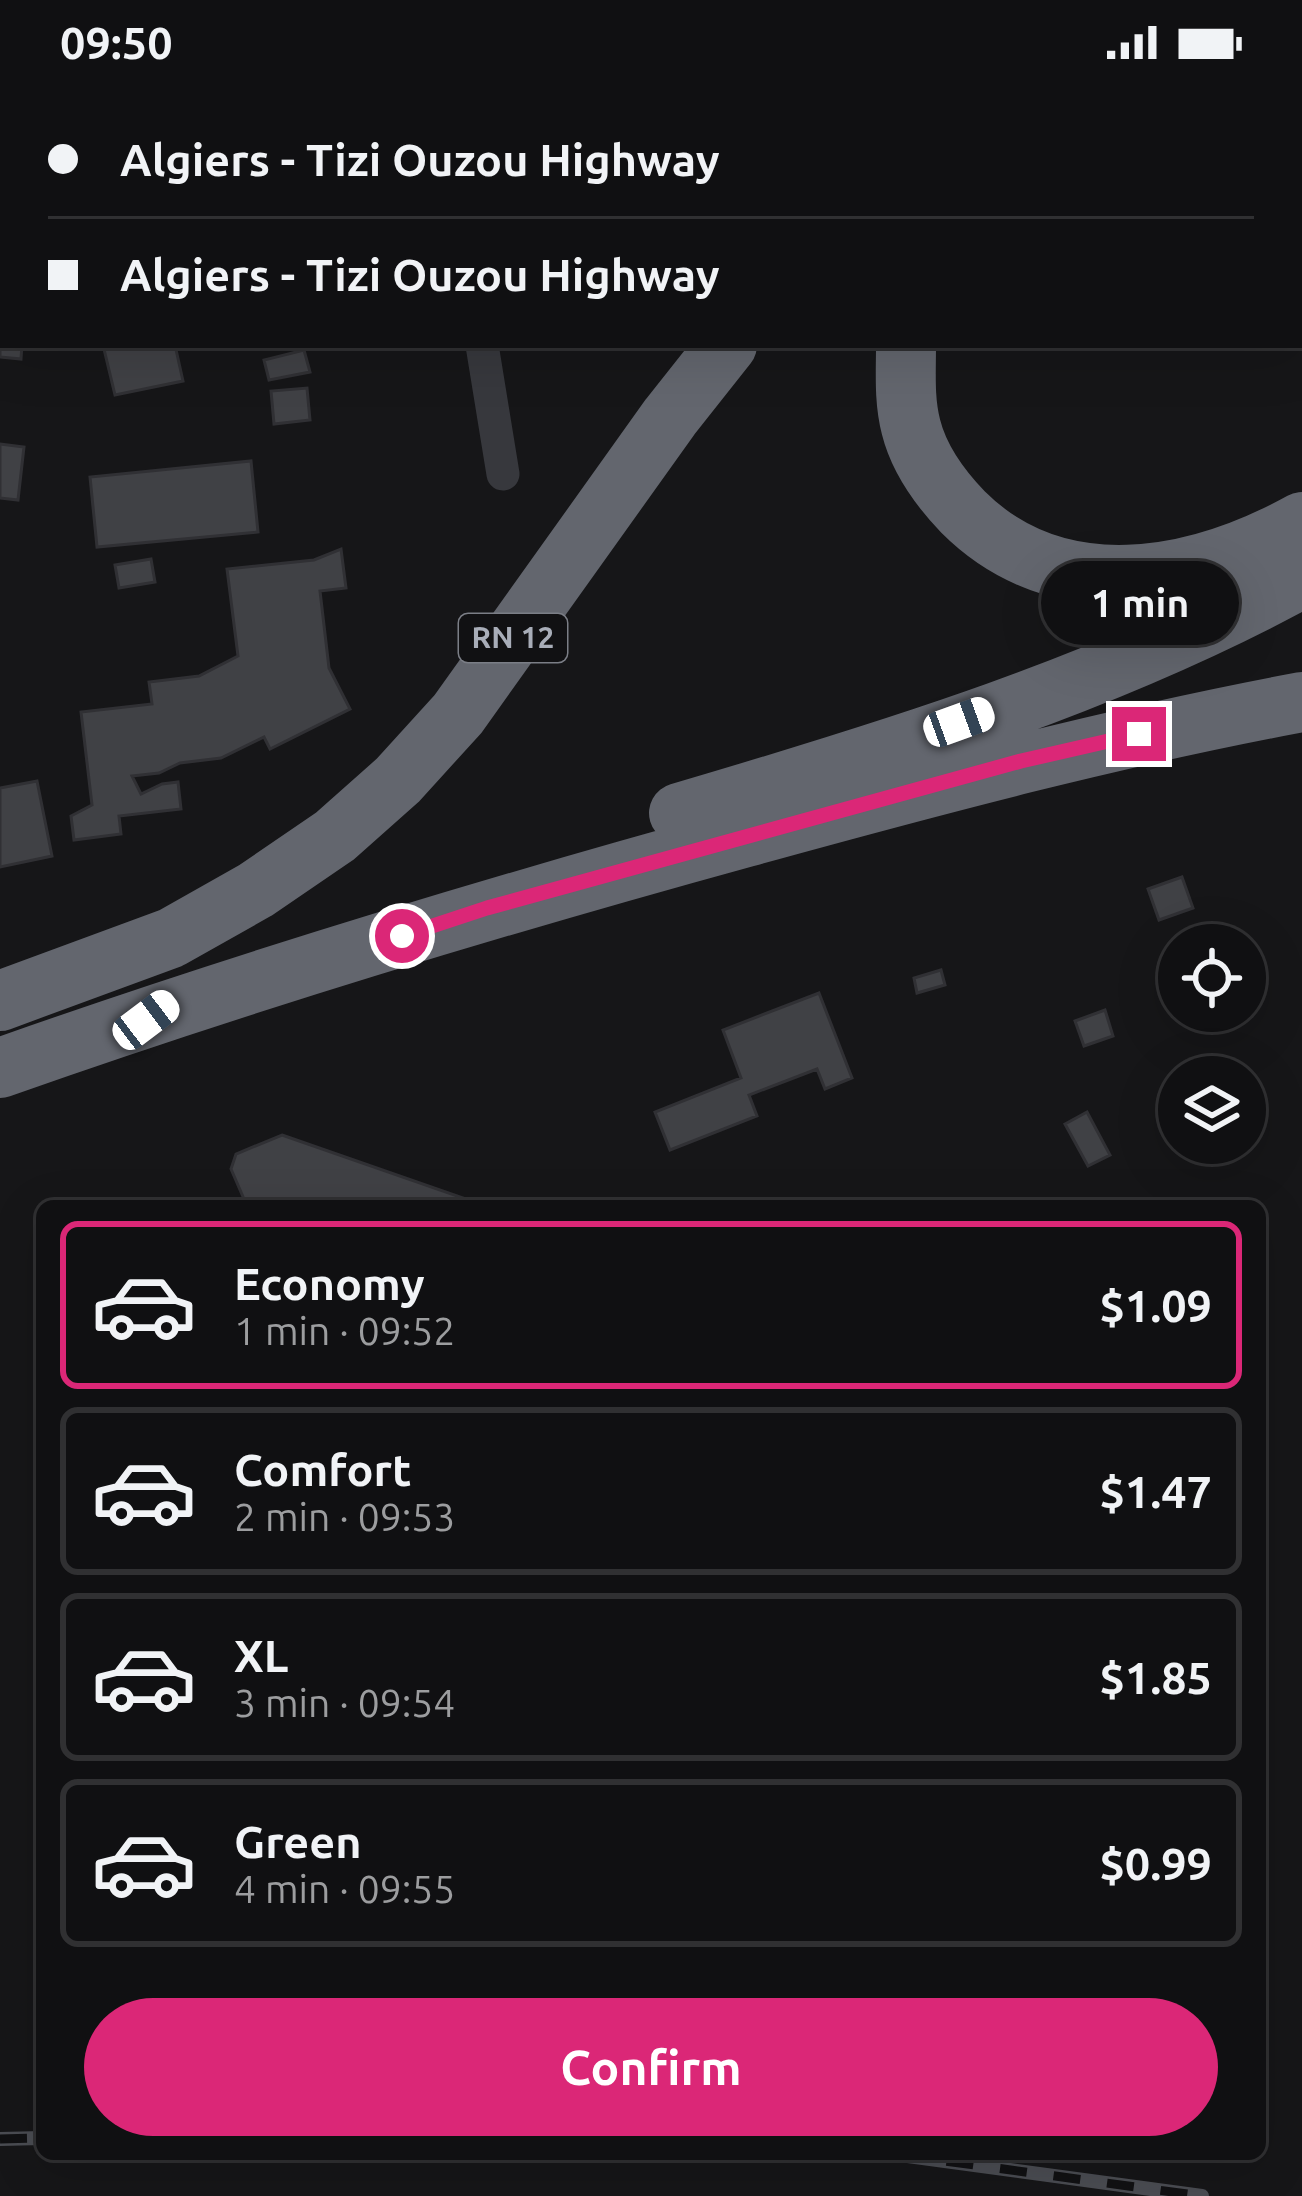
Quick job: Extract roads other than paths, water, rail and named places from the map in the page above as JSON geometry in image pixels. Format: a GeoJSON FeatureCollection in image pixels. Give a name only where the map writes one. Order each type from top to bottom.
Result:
{"type":"FeatureCollection","features":[{"type":"Feature","properties":{"kind":"highway","name":"RN 12"},"geometry":{"type":"LineString","coordinates":[[0,1001],[171,938],[256,890],[335,836],[398,780],[458,714],[725,348]]}},
{"type":"Feature","properties":{"kind":"highway"},"geometry":{"type":"LineString","coordinates":[[906,348],[905,393],[925,464],[953,502],[986,534],[1022,556],[1062,571],[1166,573],[1239,554],[1302,522]]}},
{"type":"Feature","properties":{"kind":"highway"},"geometry":{"type":"LineString","coordinates":[[146,1020],[247,952],[294,934],[885,748],[1172,642],[1302,578]]}},
{"type":"Feature","properties":{"kind":"highway"},"geometry":{"type":"LineString","coordinates":[[0,1068],[509,902],[1021,761],[1302,702]]}},
{"type":"Feature","properties":{"kind":"street"},"geometry":{"type":"LineString","coordinates":[[482,348],[503,474]]}},
{"type":"Feature","properties":{"kind":"railway"},"geometry":{"type":"LineString","coordinates":[[0,2139],[36,2138]]}},
{"type":"Feature","properties":{"kind":"railway"},"geometry":{"type":"LineString","coordinates":[[937,2160],[1202,2196]]}}]}
